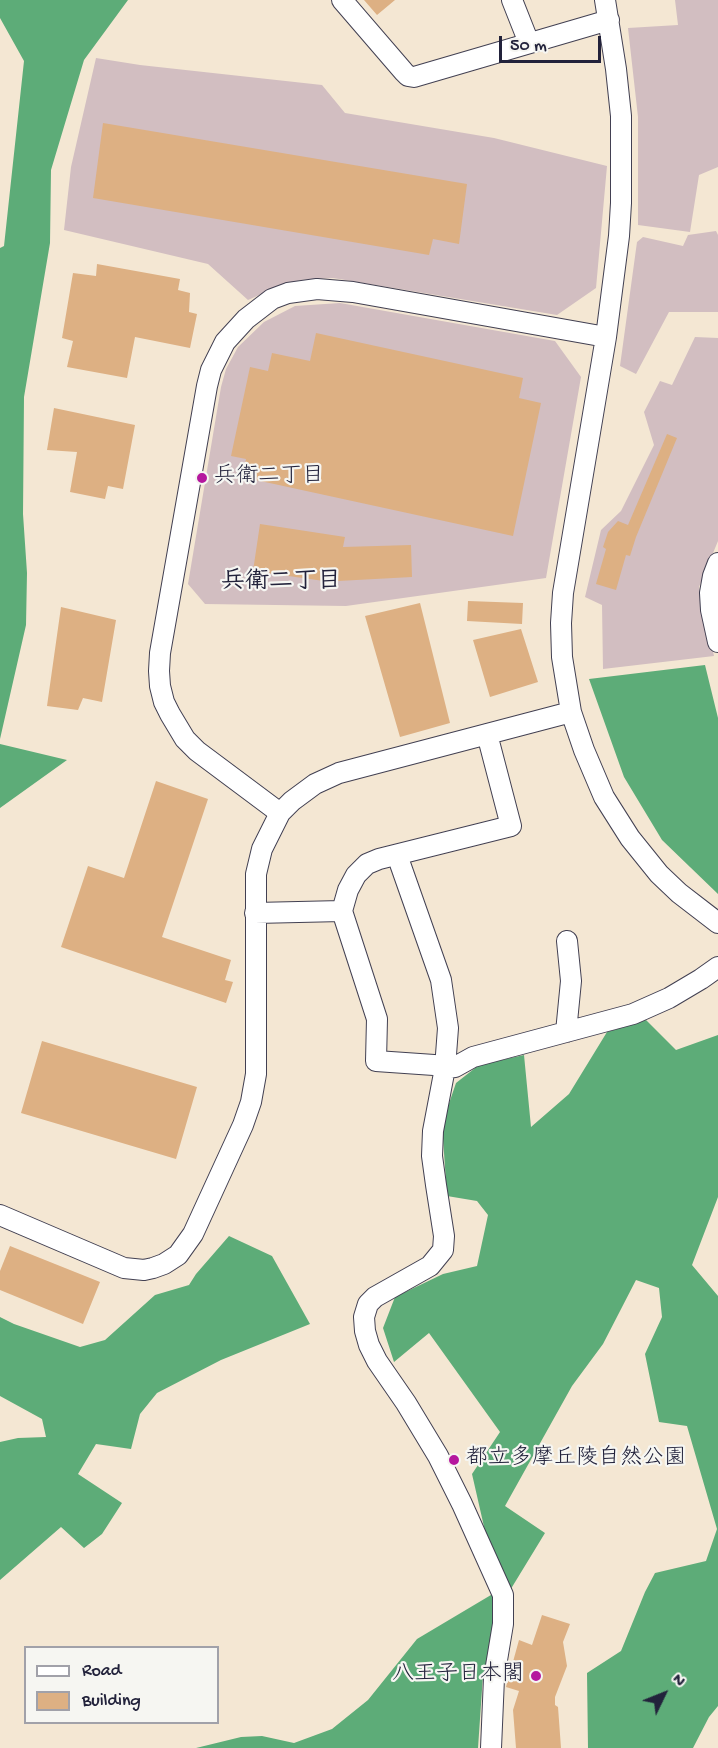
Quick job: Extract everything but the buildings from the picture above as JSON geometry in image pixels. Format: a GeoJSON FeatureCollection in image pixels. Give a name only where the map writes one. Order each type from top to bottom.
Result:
{"type":"FeatureCollection","features":[{"type":"Feature","properties":{"kind":"street"},"geometry":{"type":"LineString","coordinates":[[342,0],[404,72],[414,77],[609,20]]}},
{"type":"Feature","properties":{"kind":"street"},"geometry":{"type":"LineString","coordinates":[[512,0],[529,43]]}},
{"type":"Feature","properties":{"kind":"street"},"geometry":{"type":"LineString","coordinates":[[605,0],[618,93],[622,164],[619,236],[606,337],[561,607],[562,657],[571,712],[604,797],[630,838],[659,874],[679,893],[718,923]]}},
{"type":"Feature","properties":{"kind":"street"},"geometry":{"type":"LineString","coordinates":[[280,813],[197,751],[185,739],[167,708],[160,686],[160,653],[207,386],[211,370],[225,342],[246,319],[272,299],[288,293],[317,289],[353,292],[606,337]]}},
{"type":"Feature","properties":{"kind":"street"},"geometry":{"type":"LineString","coordinates":[[718,563],[710,592],[711,610],[718,642]]}},
{"type":"Feature","properties":{"kind":"street"},"geometry":{"type":"LineString","coordinates":[[0,1215],[124,1268],[144,1270],[153,1268],[178,1255],[197,1224],[243,1125],[251,1102],[256,1074],[256,874],[258,861],[271,828],[280,813],[315,784],[339,773],[571,712]]}},
{"type":"Feature","properties":{"kind":"street"},"geometry":{"type":"LineString","coordinates":[[487,734],[511,826],[367,864],[356,875],[348,890],[342,911],[377,1019],[376,1061],[455,1067],[473,1057],[633,1014],[669,998],[701,980],[718,967]]}},
{"type":"Feature","properties":{"kind":"street"},"geometry":{"type":"LineString","coordinates":[[397,855],[441,980],[448,1028],[445,1068],[433,1131],[432,1156],[444,1236],[443,1250],[430,1266],[375,1297],[368,1304],[364,1317],[365,1331],[377,1361],[438,1456],[502,1595],[503,1624],[494,1678],[491,1748]]}},
{"type":"Feature","properties":{"kind":"street"},"geometry":{"type":"LineString","coordinates":[[255,913],[342,911]]}},
{"type":"Feature","properties":{"kind":"street"},"geometry":{"type":"LineString","coordinates":[[566,1032],[571,981],[567,941]]}},
{"type":"Feature","properties":{"kind":"shaded area"},"geometry":{"type":"Polygon","coordinates":[[[675,0],[718,0],[718,167],[699,175],[690,232],[638,225],[638,117],[628,28],[678,25],[675,0]]]}},
{"type":"Feature","properties":{"kind":"shaded area"},"geometry":{"type":"Polygon","coordinates":[[[96,58],[322,85],[345,113],[494,138],[607,166],[596,288],[557,315],[333,278],[301,280],[248,300],[208,264],[64,230],[71,167],[96,58]]]}},
{"type":"Feature","properties":{"kind":"shaded area"},"geometry":{"type":"Polygon","coordinates":[[[716,231],[718,235],[718,312],[669,312],[636,374],[620,366],[637,242],[643,237],[683,246],[688,235],[716,231]]]}},
{"type":"Feature","properties":{"kind":"shaded area"},"geometry":{"type":"Polygon","coordinates":[[[340,303],[555,341],[581,377],[546,578],[346,606],[205,604],[188,584],[226,369],[238,347],[264,322],[295,306],[340,303]]]}},
{"type":"Feature","properties":{"kind":"shaded area"},"geometry":{"type":"Polygon","coordinates":[[[695,337],[718,338],[718,541],[699,587],[714,656],[603,669],[602,605],[585,597],[601,530],[621,511],[654,445],[644,412],[660,381],[672,385],[695,337]]]}},
{"type":"Feature","properties":{"kind":"green space"},"geometry":{"type":"Polygon","coordinates":[[[0,0],[128,0],[84,60],[51,170],[50,243],[24,397],[23,514],[27,573],[26,625],[0,739],[0,248],[4,246],[24,61],[0,18],[0,0]]]}},
{"type":"Feature","properties":{"kind":"green space"},"geometry":{"type":"Polygon","coordinates":[[[705,665],[718,718],[718,894],[662,840],[624,777],[589,679],[705,665]]]}},
{"type":"Feature","properties":{"kind":"green space"},"geometry":{"type":"Polygon","coordinates":[[[0,744],[67,760],[0,808],[0,744]]]}},
{"type":"Feature","properties":{"kind":"green space"},"geometry":{"type":"Polygon","coordinates":[[[646,1020],[676,1050],[718,1035],[718,1197],[692,1265],[718,1296],[718,1706],[709,1717],[693,1748],[588,1748],[587,1673],[621,1651],[655,1573],[706,1561],[717,1529],[687,1426],[659,1422],[645,1354],[662,1317],[659,1288],[636,1280],[603,1344],[572,1386],[505,1506],[545,1533],[509,1592],[485,1531],[472,1474],[500,1432],[429,1333],[394,1362],[383,1328],[395,1297],[443,1274],[477,1266],[488,1215],[477,1201],[447,1196],[442,1124],[456,1083],[479,1065],[524,1055],[531,1127],[569,1094],[607,1032],[646,1020]]]}},
{"type":"Feature","properties":{"kind":"green space"},"geometry":{"type":"Polygon","coordinates":[[[229,1236],[272,1256],[310,1324],[221,1360],[157,1393],[140,1414],[131,1449],[96,1444],[78,1474],[122,1503],[102,1534],[84,1548],[61,1527],[0,1580],[0,1442],[18,1438],[46,1437],[42,1419],[0,1396],[0,1317],[80,1347],[105,1340],[155,1295],[189,1285],[229,1236]]]}},
{"type":"Feature","properties":{"kind":"green space"},"geometry":{"type":"Polygon","coordinates":[[[496,1592],[495,1635],[483,1675],[478,1748],[196,1748],[241,1737],[262,1736],[294,1743],[332,1729],[368,1700],[417,1639],[496,1592]]]}},
{"type":"Feature","properties":{"kind":"place","name":"兵衛二丁目"},"geometry":{"type":"Point","coordinates":[202,478]}},
{"type":"Feature","properties":{"kind":"place","name":"都立多摩丘陵自然公園"},"geometry":{"type":"Point","coordinates":[454,1460]}},
{"type":"Feature","properties":{"kind":"place","name":"八王子日本閣"},"geometry":{"type":"Point","coordinates":[536,1676]}},
{"type":"Feature","properties":{"kind":"district","name":"兵衛二丁目"},"geometry":{"type":"Point","coordinates":[281,583]}}]}
